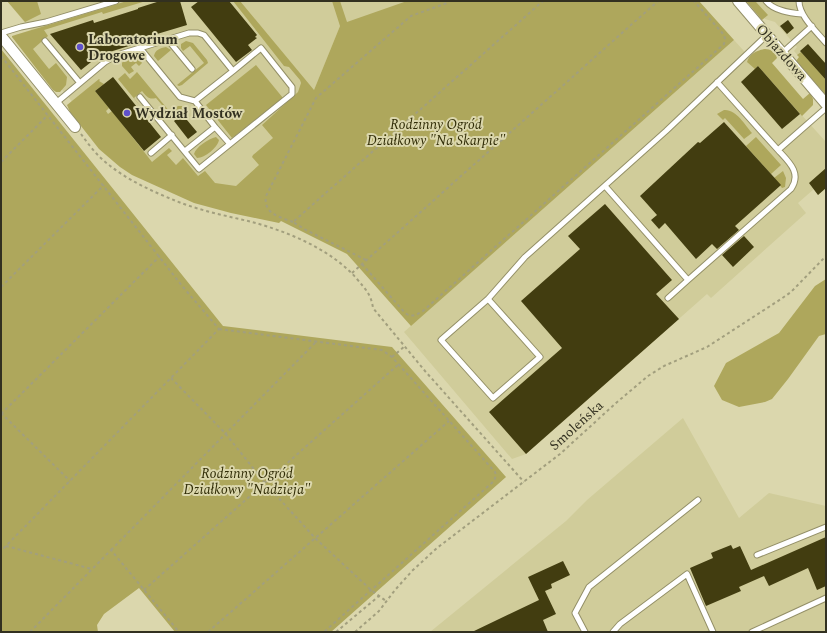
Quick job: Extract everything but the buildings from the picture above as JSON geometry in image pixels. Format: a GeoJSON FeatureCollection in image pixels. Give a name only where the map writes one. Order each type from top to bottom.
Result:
{"type":"FeatureCollection","features":[{"type":"Feature","properties":{"kind":"street","name":"Objazdowa"},"geometry":{"type":"LineString","coordinates":[[738,1],[826,104]]}},
{"type":"Feature","properties":{"kind":"street"},"geometry":{"type":"LineString","coordinates":[[1,36],[75,127]]}},
{"type":"Feature","properties":{"kind":"lane"},"geometry":{"type":"LineString","coordinates":[[1,33],[46,22],[116,1]]}},
{"type":"Feature","properties":{"kind":"lane"},"geometry":{"type":"LineString","coordinates":[[766,1],[770,6],[789,13],[802,14]]}},
{"type":"Feature","properties":{"kind":"lane"},"geometry":{"type":"LineString","coordinates":[[799,1],[799,7],[802,14],[826,43]]}},
{"type":"Feature","properties":{"kind":"lane"},"geometry":{"type":"LineString","coordinates":[[782,53],[812,26]]}},
{"type":"Feature","properties":{"kind":"lane"},"geometry":{"type":"LineString","coordinates":[[56,103],[105,62],[117,55],[189,33],[198,33],[204,36],[233,71]]}},
{"type":"Feature","properties":{"kind":"lane"},"geometry":{"type":"LineString","coordinates":[[488,299],[540,357],[493,398],[441,340],[488,299],[504,279],[525,257],[605,186],[767,35]]}},
{"type":"Feature","properties":{"kind":"lane"},"geometry":{"type":"LineString","coordinates":[[168,40],[192,69]]}},
{"type":"Feature","properties":{"kind":"lane"},"geometry":{"type":"LineString","coordinates":[[45,41],[80,83]]}},
{"type":"Feature","properties":{"kind":"lane"},"geometry":{"type":"LineString","coordinates":[[140,48],[180,97],[195,101],[230,144]]}},
{"type":"Feature","properties":{"kind":"lane"},"geometry":{"type":"LineString","coordinates":[[140,96],[199,169],[292,94],[292,87],[261,48],[195,101]]}},
{"type":"Feature","properties":{"kind":"lane"},"geometry":{"type":"LineString","coordinates":[[668,298],[791,189],[794,184],[795,175],[792,166],[717,82]]}},
{"type":"Feature","properties":{"kind":"lane"},"geometry":{"type":"LineString","coordinates":[[778,150],[826,108]]}},
{"type":"Feature","properties":{"kind":"lane"},"geometry":{"type":"LineString","coordinates":[[185,151],[215,127]]}},
{"type":"Feature","properties":{"kind":"lane"},"geometry":{"type":"LineString","coordinates":[[151,153],[172,135]]}},
{"type":"Feature","properties":{"kind":"lane"},"geometry":{"type":"LineString","coordinates":[[605,186],[688,280]]}},
{"type":"Feature","properties":{"kind":"lane"},"geometry":{"type":"LineString","coordinates":[[585,632],[575,613],[589,587],[698,500]]}},
{"type":"Feature","properties":{"kind":"lane"},"geometry":{"type":"LineString","coordinates":[[757,555],[826,527]]}},
{"type":"Feature","properties":{"kind":"lane"},"geometry":{"type":"LineString","coordinates":[[613,632],[620,624],[687,574],[713,632]]}},
{"type":"Feature","properties":{"kind":"lane"},"geometry":{"type":"LineString","coordinates":[[752,632],[826,598]]}},
{"type":"Feature","properties":{"kind":"path"},"geometry":{"type":"LineString","coordinates":[[293,222],[543,1]]}},
{"type":"Feature","properties":{"kind":"path"},"geometry":{"type":"LineString","coordinates":[[352,273],[658,1]]}},
{"type":"Feature","properties":{"kind":"path"},"geometry":{"type":"LineString","coordinates":[[362,264],[405,313],[409,316],[414,316],[423,311],[724,44],[724,35],[694,1]]}},
{"type":"Feature","properties":{"kind":"path"},"geometry":{"type":"LineString","coordinates":[[366,260],[293,222],[274,214],[267,207],[266,200],[268,191],[313,102],[411,16],[447,3]]}},
{"type":"Feature","properties":{"kind":"path"},"geometry":{"type":"LineString","coordinates":[[1,56],[219,329],[382,350],[399,364],[495,472],[496,475],[494,481],[324,632]]}},
{"type":"Feature","properties":{"kind":"path"},"geometry":{"type":"LineString","coordinates":[[1,162],[48,115]]}},
{"type":"Feature","properties":{"kind":"path"},"geometry":{"type":"LineString","coordinates":[[75,127],[109,165],[140,184],[175,201],[197,209],[275,229],[330,254],[352,273],[371,298],[373,308],[404,346],[524,482]]}},
{"type":"Feature","properties":{"kind":"path"},"geometry":{"type":"LineString","coordinates":[[1,287],[104,185]]}},
{"type":"Feature","properties":{"kind":"path"},"geometry":{"type":"LineString","coordinates":[[70,482],[1,413],[160,256]]}},
{"type":"Feature","properties":{"kind":"path","name":"Smoleńska"},"geometry":{"type":"LineString","coordinates":[[355,632],[379,611],[412,571],[437,548],[560,454],[648,376],[664,366],[707,347],[781,299],[791,292],[826,256]]}},
{"type":"Feature","properties":{"kind":"path"},"geometry":{"type":"LineString","coordinates":[[1,551],[219,329]]}},
{"type":"Feature","properties":{"kind":"path"},"geometry":{"type":"LineString","coordinates":[[30,632],[316,342]]}},
{"type":"Feature","properties":{"kind":"path"},"geometry":{"type":"LineString","coordinates":[[392,357],[404,346]]}},
{"type":"Feature","properties":{"kind":"path"},"geometry":{"type":"LineString","coordinates":[[144,590],[399,364]]}},
{"type":"Feature","properties":{"kind":"path"},"geometry":{"type":"LineString","coordinates":[[171,378],[225,433],[265,482],[315,538],[371,590],[386,601]]}},
{"type":"Feature","properties":{"kind":"path"},"geometry":{"type":"LineString","coordinates":[[208,632],[449,421]]}},
{"type":"Feature","properties":{"kind":"path"},"geometry":{"type":"LineString","coordinates":[[6,546],[92,569]]}},
{"type":"Feature","properties":{"kind":"path"},"geometry":{"type":"LineString","coordinates":[[111,550],[179,632]]}},
{"type":"Feature","properties":{"kind":"path"},"geometry":{"type":"LineString","coordinates":[[336,632],[379,596]]}},
{"type":"Feature","properties":{"kind":"shaded area"},"geometry":{"type":"Polygon","coordinates":[[[7,1],[433,1],[340,26],[314,90],[240,194],[159,170],[88,120],[15,35],[31,30],[7,1]]]}},
{"type":"Feature","properties":{"kind":"shaded area"},"geometry":{"type":"Polygon","coordinates":[[[749,1],[826,1],[826,88],[794,51],[797,47],[775,22],[765,19],[749,1]]]}},
{"type":"Feature","properties":{"kind":"shaded area"},"geometry":{"type":"Polygon","coordinates":[[[734,40],[826,142],[826,188],[818,195],[814,189],[798,203],[806,213],[711,298],[707,294],[526,454],[512,459],[404,332],[734,40]]]}},
{"type":"Feature","properties":{"kind":"shaded area"},"geometry":{"type":"Polygon","coordinates":[[[683,418],[739,518],[769,493],[826,506],[826,632],[430,632],[566,521],[587,500],[683,418]]]}},
{"type":"Feature","properties":{"kind":"green space"},"geometry":{"type":"Polygon","coordinates":[[[7,1],[37,1],[41,14],[25,22],[7,1]]]}},
{"type":"Feature","properties":{"kind":"green space"},"geometry":{"type":"Polygon","coordinates":[[[127,1],[146,1],[103,14],[102,12],[44,30],[48,36],[33,49],[49,69],[56,63],[67,77],[66,85],[60,92],[53,90],[12,37],[12,36],[127,1]]]}},
{"type":"Feature","properties":{"kind":"green space","name":"Rodzinny Ogród Działkowy \"Na Skarpie\""},"geometry":{"type":"Polygon","coordinates":[[[233,1],[240,1],[314,90],[340,26],[332,1],[340,1],[347,22],[407,1],[699,1],[734,40],[411,326],[347,254],[281,221],[279,223],[231,213],[194,203],[132,175],[99,149],[70,112],[67,105],[99,79],[99,81],[104,84],[95,91],[109,108],[106,111],[108,114],[112,111],[152,162],[169,148],[172,151],[167,155],[176,165],[183,158],[198,176],[205,171],[215,183],[236,186],[259,165],[252,157],[253,155],[273,138],[262,125],[298,92],[301,83],[289,67],[284,66],[233,1]]]}},
{"type":"Feature","properties":{"kind":"green space"},"geometry":{"type":"Polygon","coordinates":[[[746,1],[757,1],[756,2],[768,15],[762,20],[746,1]]]}},
{"type":"Feature","properties":{"kind":"green space"},"geometry":{"type":"Polygon","coordinates":[[[186,41],[193,43],[208,63],[179,86],[177,85],[204,63],[190,46],[183,51],[181,44],[186,41]]]}},
{"type":"Feature","properties":{"kind":"green space"},"geometry":{"type":"Polygon","coordinates":[[[166,47],[171,50],[158,61],[154,56],[155,52],[166,47]]]}},
{"type":"Feature","properties":{"kind":"green space","name":"Rodzinny Ogród Działkowy \"Nadzieja\""},"geometry":{"type":"Polygon","coordinates":[[[1,49],[223,326],[392,347],[506,477],[331,632],[175,632],[139,588],[104,614],[97,625],[98,632],[1,632],[1,49]]]}},
{"type":"Feature","properties":{"kind":"green space"},"geometry":{"type":"Polygon","coordinates":[[[765,49],[771,50],[775,54],[777,58],[772,63],[803,99],[810,93],[813,99],[813,105],[802,116],[758,66],[755,69],[747,62],[754,53],[765,49]]]}},
{"type":"Feature","properties":{"kind":"green space"},"geometry":{"type":"Polygon","coordinates":[[[801,52],[826,80],[826,95],[796,61],[799,57],[797,55],[801,52]]]}},
{"type":"Feature","properties":{"kind":"green space"},"geometry":{"type":"Polygon","coordinates":[[[134,57],[139,59],[142,63],[139,66],[136,63],[131,67],[134,71],[129,74],[122,66],[122,63],[124,60],[134,57]]]}},
{"type":"Feature","properties":{"kind":"green space"},"geometry":{"type":"Polygon","coordinates":[[[256,65],[283,98],[232,138],[206,105],[256,65]]]}},
{"type":"Feature","properties":{"kind":"green space"},"geometry":{"type":"Polygon","coordinates":[[[137,72],[170,112],[178,106],[182,106],[184,110],[173,118],[156,98],[148,98],[142,91],[134,98],[141,107],[118,79],[125,73],[130,79],[137,72]]]}},
{"type":"Feature","properties":{"kind":"green space"},"geometry":{"type":"Polygon","coordinates":[[[724,110],[728,110],[736,115],[752,133],[744,139],[725,118],[723,120],[717,114],[724,110]]]}},
{"type":"Feature","properties":{"kind":"green space"},"geometry":{"type":"Polygon","coordinates":[[[216,137],[219,140],[214,149],[204,156],[197,158],[194,154],[195,151],[206,141],[216,137]]]}},
{"type":"Feature","properties":{"kind":"green space"},"geometry":{"type":"Polygon","coordinates":[[[756,137],[781,165],[771,174],[746,146],[756,137]]]}},
{"type":"Feature","properties":{"kind":"green space"},"geometry":{"type":"Polygon","coordinates":[[[783,171],[786,178],[785,187],[782,188],[774,178],[783,171]]]}},
{"type":"Feature","properties":{"kind":"green space"},"geometry":{"type":"Polygon","coordinates":[[[826,279],[826,334],[819,336],[772,399],[765,402],[739,407],[722,400],[714,386],[726,363],[779,333],[815,286],[826,279]]]}},
{"type":"Feature","properties":{"kind":"place","name":"Laboratorium Drogowe"},"geometry":{"type":"Point","coordinates":[80,47]}},
{"type":"Feature","properties":{"kind":"place","name":"Wydział Mostów"},"geometry":{"type":"Point","coordinates":[127,113]}}]}
